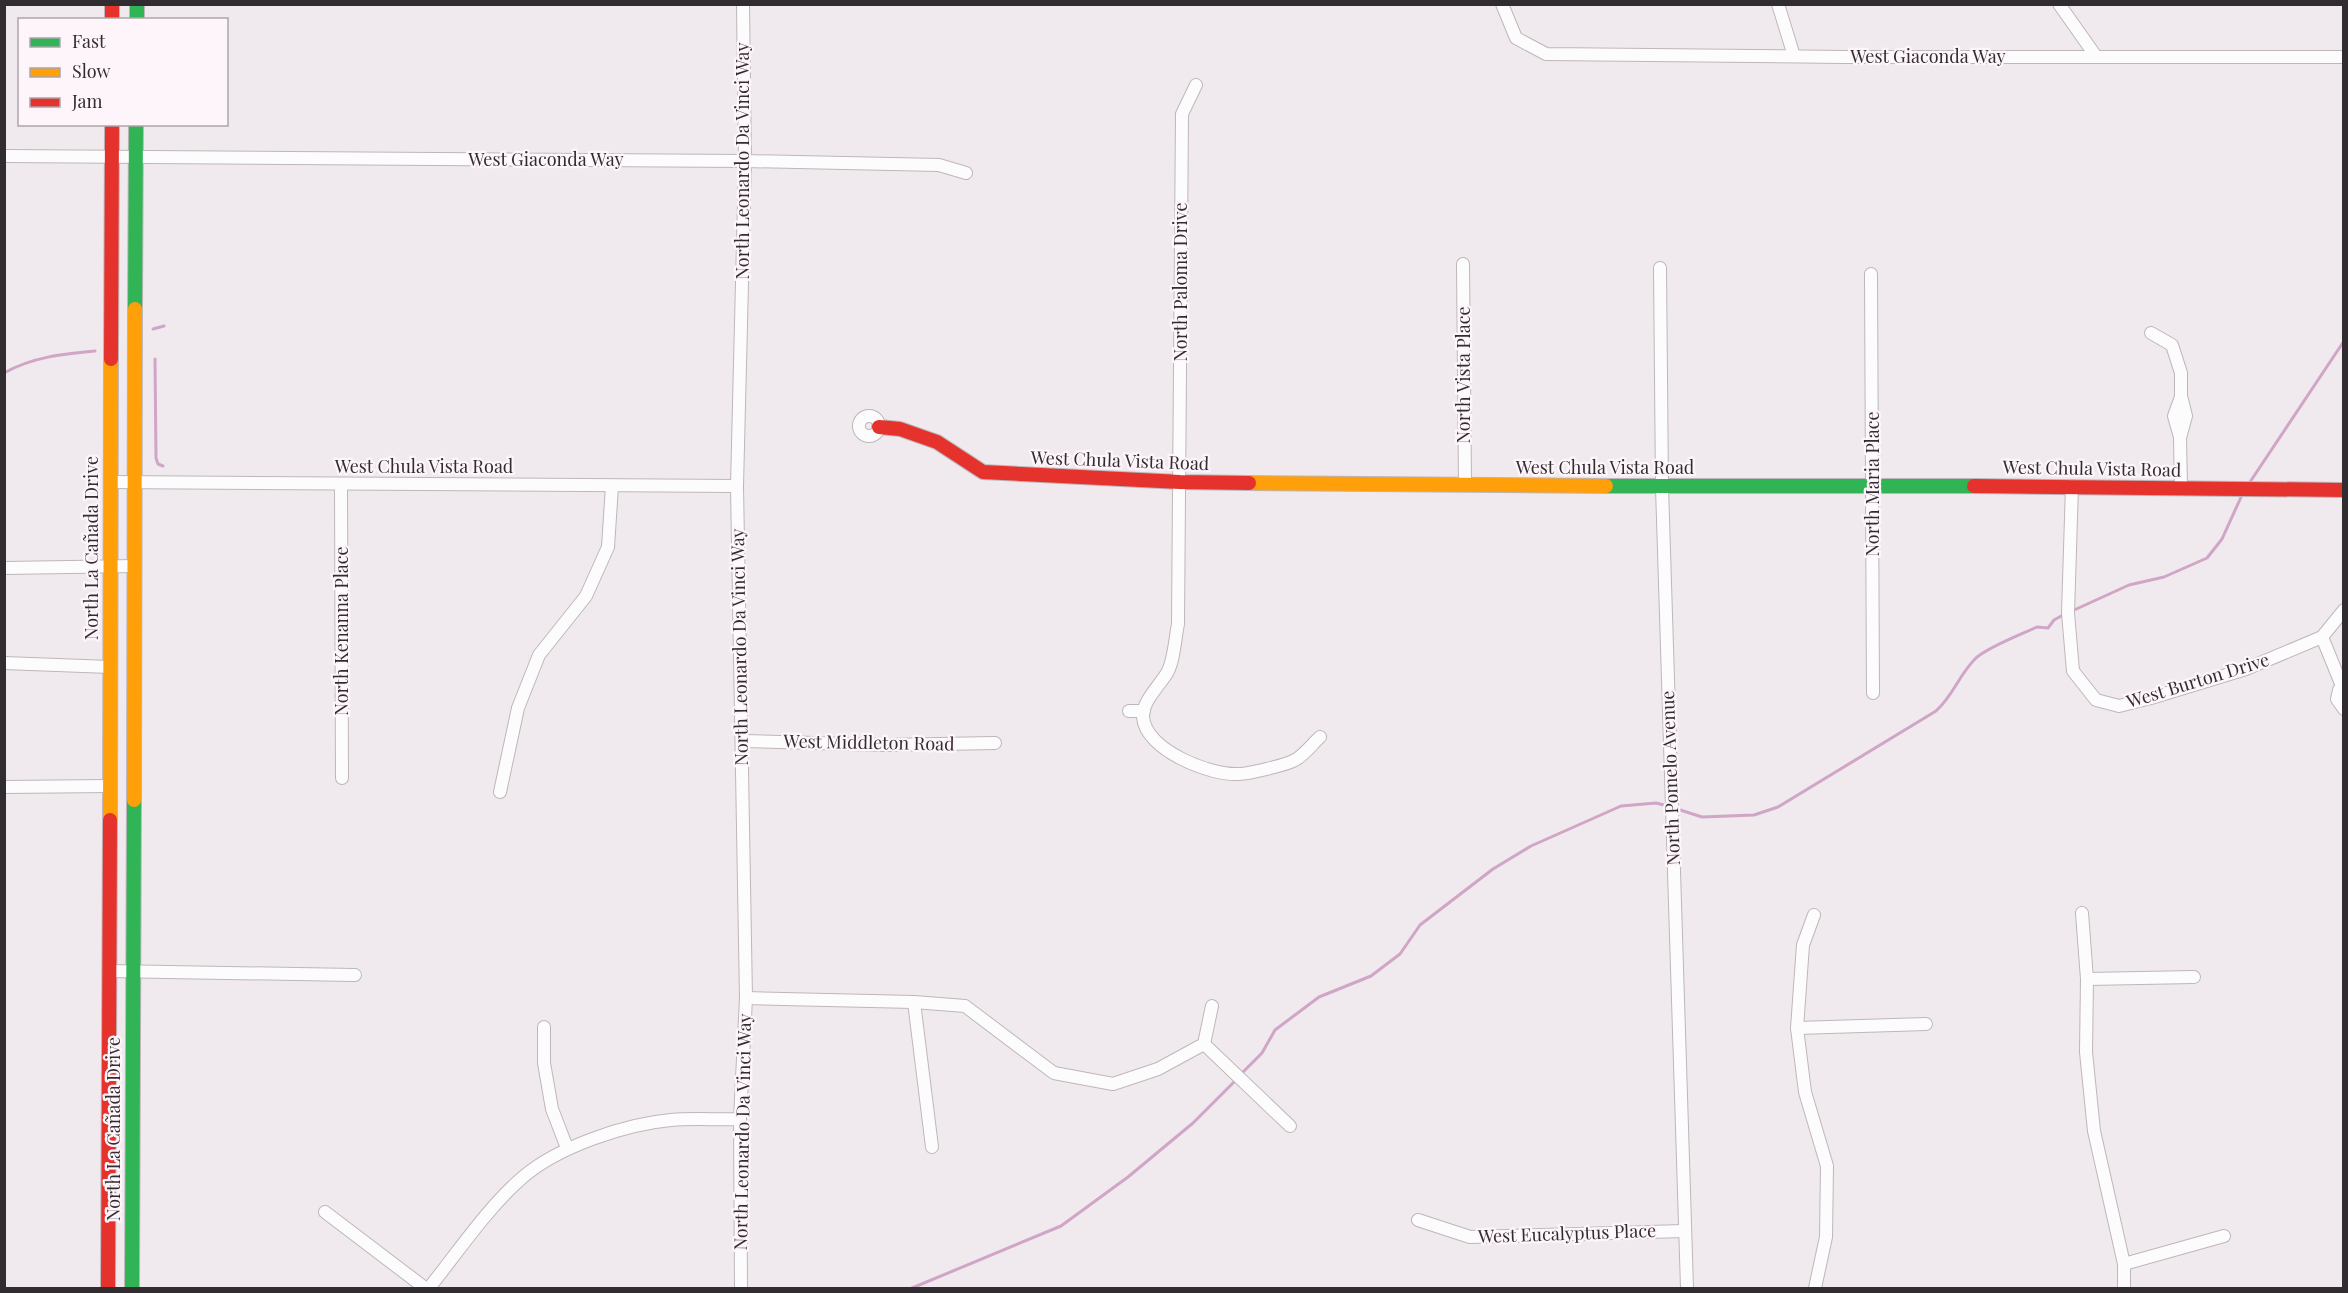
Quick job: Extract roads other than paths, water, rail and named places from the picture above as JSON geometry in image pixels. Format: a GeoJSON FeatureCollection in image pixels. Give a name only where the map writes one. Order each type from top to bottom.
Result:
{"type":"FeatureCollection","features":[{"type":"Feature","properties":{"kind":"main road","name":"North La Cañada Drive"},"geometry":{"type":"LineString","coordinates":[[113,126],[125,158],[135,481],[132,1288]]}},
{"type":"Feature","properties":{"kind":"main road","name":"North La Cañada Drive"},"geometry":{"type":"LineString","coordinates":[[108,1288],[111,482],[125,158],[135,126]]}},
{"type":"Feature","properties":{"kind":"main road","name":"West Chula Vista Road"},"geometry":{"type":"LineString","coordinates":[[879,427],[900,429],[937,442],[983,472],[1180,482],[1662,487],[2072,486],[2343,490]]}},
{"type":"Feature","properties":{"kind":"street","name":"North Leonardo Da Vinci Way"},"geometry":{"type":"LineString","coordinates":[[741,1288],[740,1119],[746,998],[737,486],[745,161],[743,4]]}},
{"type":"Feature","properties":{"kind":"street","name":"West Giaconda Way"},"geometry":{"type":"LineString","coordinates":[[1502,4],[1515,38],[1546,54],[2343,57]]}},
{"type":"Feature","properties":{"kind":"street"},"geometry":{"type":"LineString","coordinates":[[1778,4],[1794,56]]}},
{"type":"Feature","properties":{"kind":"street"},"geometry":{"type":"LineString","coordinates":[[2059,4],[2095,55]]}},
{"type":"Feature","properties":{"kind":"street","name":"North Paloma Drive"},"geometry":{"type":"LineString","coordinates":[[1144,711],[1169,670],[1178,624],[1182,114],[1196,85]]}},
{"type":"Feature","properties":{"kind":"street","name":"West Giaconda Way"},"geometry":{"type":"LineString","coordinates":[[4,156],[745,161],[939,165],[966,173]]}},
{"type":"Feature","properties":{"kind":"street","name":"North Vista Place"},"geometry":{"type":"LineString","coordinates":[[1463,264],[1465,485]]}},
{"type":"Feature","properties":{"kind":"street","name":"North Pomelo Avenue"},"geometry":{"type":"LineString","coordinates":[[1660,268],[1662,487],[1687,1288]]}},
{"type":"Feature","properties":{"kind":"street","name":"North Maria Place"},"geometry":{"type":"LineString","coordinates":[[1871,274],[1873,693]]}},
{"type":"Feature","properties":{"kind":"street"},"geometry":{"type":"LineString","coordinates":[[2151,333],[2172,345],[2181,373],[2181,396],[2174,416],[2180,438],[2181,488]]}},
{"type":"Feature","properties":{"kind":"street","name":"West Chula Vista Road"},"geometry":{"type":"LineString","coordinates":[[111,482],[737,486]]}},
{"type":"Feature","properties":{"kind":"street","name":"North Kenanna Place"},"geometry":{"type":"LineString","coordinates":[[341,484],[342,778]]}},
{"type":"Feature","properties":{"kind":"street"},"geometry":{"type":"LineString","coordinates":[[500,792],[518,708],[539,655],[586,596],[608,547],[612,486]]}},
{"type":"Feature","properties":{"kind":"street","name":"West Burton Drive"},"geometry":{"type":"LineString","coordinates":[[2072,486],[2068,613],[2073,671],[2096,700],[2119,706],[2151,698],[2246,669],[2322,637]]}},
{"type":"Feature","properties":{"kind":"street"},"geometry":{"type":"LineString","coordinates":[[4,568],[135,566]]}},
{"type":"Feature","properties":{"kind":"street"},"geometry":{"type":"LineString","coordinates":[[2343,610],[2322,637],[2343,686],[2337,699],[2343,709]]}},
{"type":"Feature","properties":{"kind":"street"},"geometry":{"type":"LineString","coordinates":[[4,663],[110,668]]}},
{"type":"Feature","properties":{"kind":"street"},"geometry":{"type":"LineString","coordinates":[[1129,711],[1144,711],[1145,728],[1155,741],[1168,751],[1203,769],[1239,774],[1294,761],[1320,737]]}},
{"type":"Feature","properties":{"kind":"street","name":"West Middleton Road"},"geometry":{"type":"LineString","coordinates":[[743,741],[884,745],[995,743]]}},
{"type":"Feature","properties":{"kind":"street"},"geometry":{"type":"LineString","coordinates":[[4,788],[109,786]]}},
{"type":"Feature","properties":{"kind":"street"},"geometry":{"type":"LineString","coordinates":[[2082,913],[2087,979],[2086,1052],[2094,1131],[2124,1264],[2124,1288]]}},
{"type":"Feature","properties":{"kind":"street"},"geometry":{"type":"LineString","coordinates":[[1814,915],[1803,945],[1797,1028],[1805,1092],[1827,1166],[1826,1237],[1815,1288]]}},
{"type":"Feature","properties":{"kind":"street"},"geometry":{"type":"LineString","coordinates":[[109,971],[355,975]]}},
{"type":"Feature","properties":{"kind":"street"},"geometry":{"type":"LineString","coordinates":[[2087,979],[2194,977]]}},
{"type":"Feature","properties":{"kind":"street"},"geometry":{"type":"LineString","coordinates":[[746,998],[914,1002],[965,1006],[1054,1073],[1113,1084],[1158,1069],[1204,1044],[1212,1006]]}},
{"type":"Feature","properties":{"kind":"street"},"geometry":{"type":"LineString","coordinates":[[914,1002],[932,1147]]}},
{"type":"Feature","properties":{"kind":"street"},"geometry":{"type":"LineString","coordinates":[[1797,1028],[1926,1024]]}},
{"type":"Feature","properties":{"kind":"street"},"geometry":{"type":"LineString","coordinates":[[544,1027],[544,1063],[552,1109],[567,1148]]}},
{"type":"Feature","properties":{"kind":"street"},"geometry":{"type":"LineString","coordinates":[[1204,1044],[1290,1126]]}},
{"type":"Feature","properties":{"kind":"street"},"geometry":{"type":"LineString","coordinates":[[325,1212],[427,1288],[491,1211],[524,1176],[567,1148],[639,1125],[671,1120],[740,1119]]}},
{"type":"Feature","properties":{"kind":"street","name":"West Eucalyptus Place"},"geometry":{"type":"LineString","coordinates":[[1418,1220],[1470,1237],[1684,1231]]}},
{"type":"Feature","properties":{"kind":"street"},"geometry":{"type":"LineString","coordinates":[[2124,1264],[2224,1236]]}},
{"type":"Feature","properties":{"kind":"waterway"},"geometry":{"type":"LineString","coordinates":[[153,329],[164,326]]}},
{"type":"Feature","properties":{"kind":"waterway"},"geometry":{"type":"LineString","coordinates":[[2250,482],[2344,341]]}},
{"type":"Feature","properties":{"kind":"waterway"},"geometry":{"type":"LineString","coordinates":[[4,373],[37,360],[95,351]]}},
{"type":"Feature","properties":{"kind":"waterway"},"geometry":{"type":"LineString","coordinates":[[155,359],[156,458],[158,464],[163,466]]}},
{"type":"Feature","properties":{"kind":"waterway"},"geometry":{"type":"LineString","coordinates":[[2072,611],[2129,585],[2164,577],[2207,558],[2222,539],[2242,495]]}},
{"type":"Feature","properties":{"kind":"waterway"},"geometry":{"type":"LineString","coordinates":[[1674,808],[1702,817],[1754,815],[1778,807],[1936,711],[1947,699],[1969,665],[1980,655],[2037,627],[2048,628],[2054,620],[2063,615]]}},
{"type":"Feature","properties":{"kind":"waterway"},"geometry":{"type":"LineString","coordinates":[[1241,1074],[1262,1053],[1275,1030],[1319,997],[1371,976],[1400,954],[1420,925],[1493,869],[1531,846],[1621,806],[1656,803],[1668,806]]}},
{"type":"Feature","properties":{"kind":"waterway"},"geometry":{"type":"LineString","coordinates":[[912,1288],[1061,1226],[1128,1177],[1193,1123],[1237,1079]]}}]}
